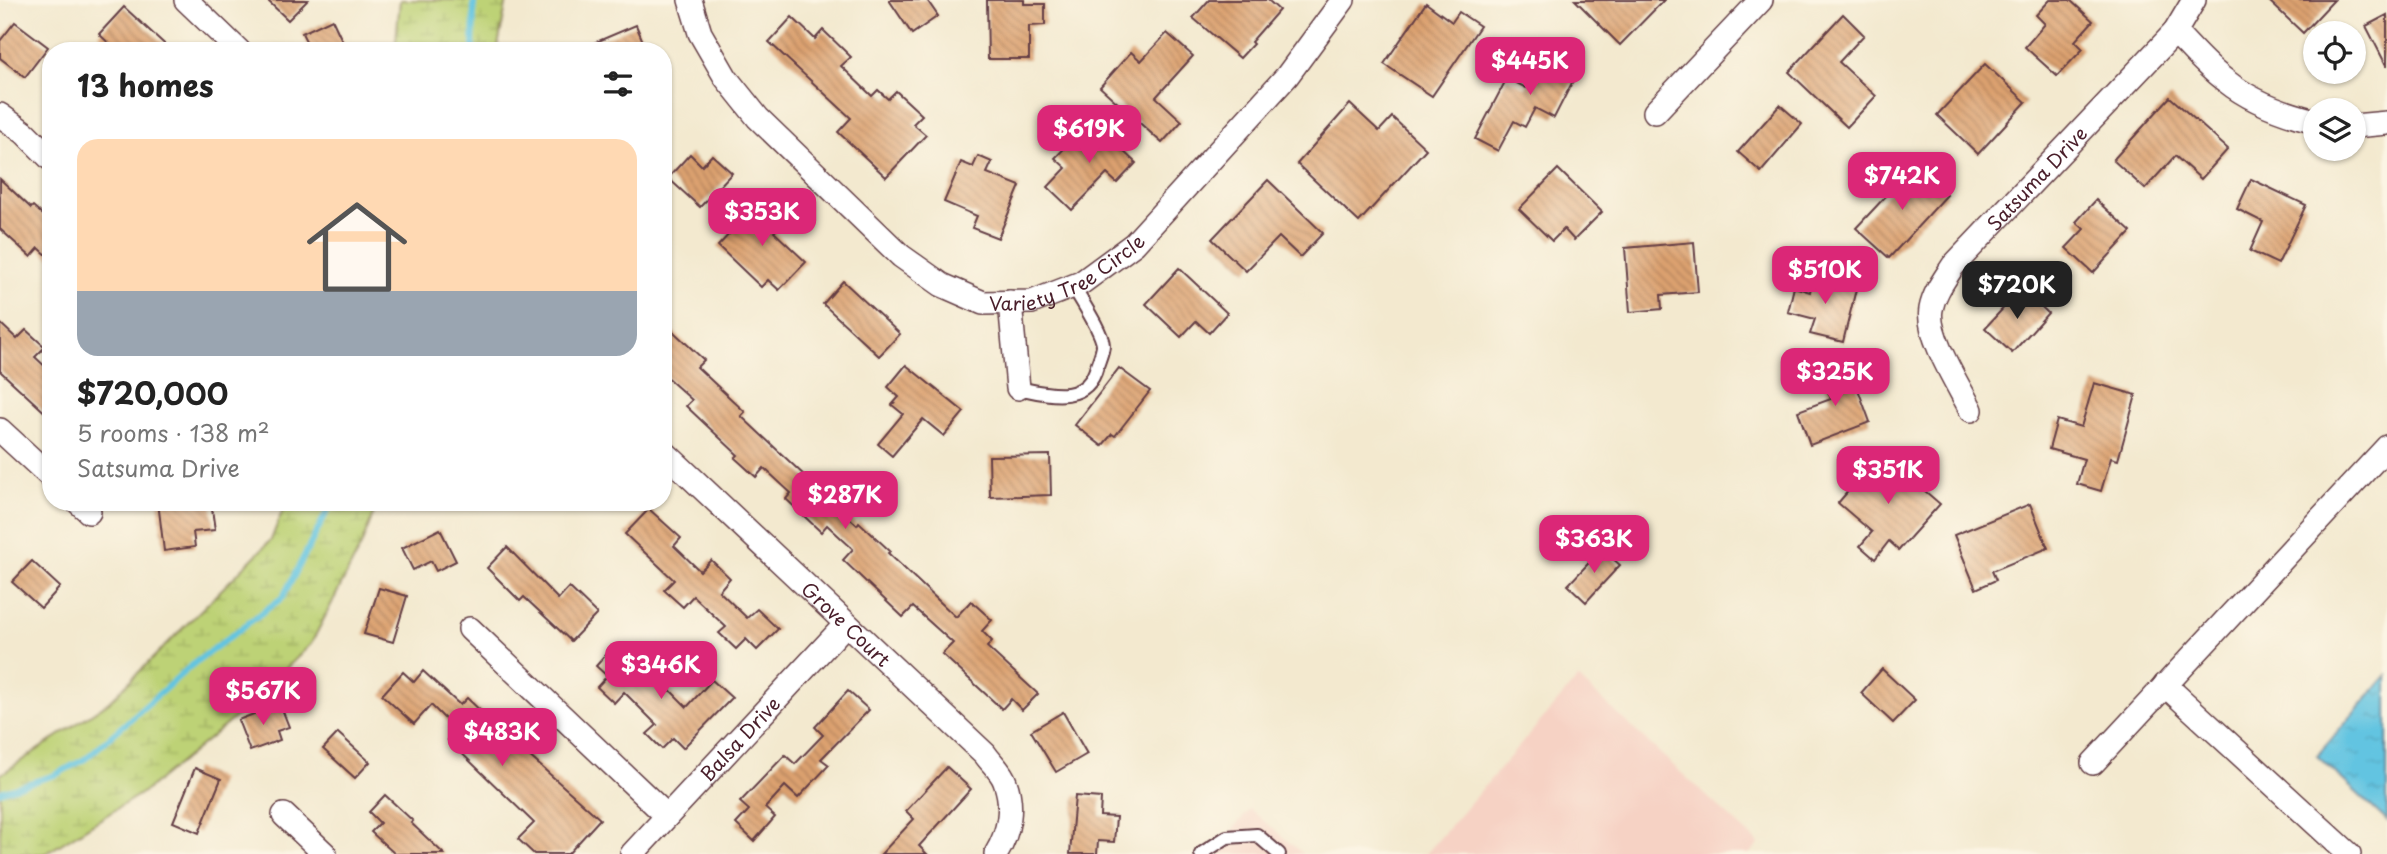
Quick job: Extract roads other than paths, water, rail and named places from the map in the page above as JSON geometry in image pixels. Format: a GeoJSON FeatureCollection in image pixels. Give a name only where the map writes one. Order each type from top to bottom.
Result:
{"type":"FeatureCollection","features":[{"type":"Feature","properties":{"kind":"street"},"geometry":{"type":"LineString","coordinates":[[186,0],[230,42]]}},
{"type":"Feature","properties":{"kind":"street","name":"Variety Tree Circle"},"geometry":{"type":"LineString","coordinates":[[690,0],[700,33],[726,78],[758,118],[901,256],[942,285],[983,303],[1032,302],[1081,283],[1134,244],[1287,76],[1343,0]]}},
{"type":"Feature","properties":{"kind":"street"},"geometry":{"type":"LineString","coordinates":[[1655,112],[1761,0]]}},
{"type":"Feature","properties":{"kind":"street","name":"Satsuma Drive"},"geometry":{"type":"LineString","coordinates":[[1970,410],[1933,334],[1930,312],[1938,289],[1953,266],[2175,32],[2194,0]]}},
{"type":"Feature","properties":{"kind":"street"},"geometry":{"type":"LineString","coordinates":[[2175,32],[2224,81],[2255,100],[2303,118]]}},
{"type":"Feature","properties":{"kind":"street"},"geometry":{"type":"LineString","coordinates":[[0,116],[42,150]]}},
{"type":"Feature","properties":{"kind":"street"},"geometry":{"type":"LineString","coordinates":[[2366,125],[2387,123]]}},
{"type":"Feature","properties":{"kind":"street"},"geometry":{"type":"LineString","coordinates":[[1010,302],[1018,388]]}},
{"type":"Feature","properties":{"kind":"street"},"geometry":{"type":"LineString","coordinates":[[0,430],[42,469]]}},
{"type":"Feature","properties":{"kind":"street"},"geometry":{"type":"LineString","coordinates":[[2093,763],[2384,457]]}},
{"type":"Feature","properties":{"kind":"street","name":"Grove Court"},"geometry":{"type":"LineString","coordinates":[[672,460],[985,754],[1005,781],[1010,810],[1004,841],[996,854]]}},
{"type":"Feature","properties":{"kind":"street","name":"Balsa Drive"},"geometry":{"type":"LineString","coordinates":[[632,854],[846,624]]}},
{"type":"Feature","properties":{"kind":"street"},"geometry":{"type":"LineString","coordinates":[[470,629],[667,816]]}},
{"type":"Feature","properties":{"kind":"street"},"geometry":{"type":"LineString","coordinates":[[2165,685],[2349,854]]}},
{"type":"Feature","properties":{"kind":"street"},"geometry":{"type":"LineString","coordinates":[[284,815],[325,854]]}},
{"type":"Feature","properties":{"kind":"lane"},"geometry":{"type":"LineString","coordinates":[[1018,388],[1060,396],[1080,390],[1095,374],[1102,345],[1093,321],[1073,286]]}},
{"type":"Feature","properties":{"kind":"lane"},"geometry":{"type":"LineString","coordinates":[[1201,854],[1227,837],[1258,835],[1279,854]]}},
{"type":"Feature","properties":{"kind":"water"},"geometry":{"type":"Polygon","coordinates":[[[2387,675],[2387,821],[2317,756],[2387,675]]]}},
{"type":"Feature","properties":{"kind":"waterway"},"geometry":{"type":"LineString","coordinates":[[473,42],[474,0]]}},
{"type":"Feature","properties":{"kind":"waterway"},"geometry":{"type":"LineString","coordinates":[[0,792],[55,775],[85,759],[192,665],[283,597],[327,511]]}}]}
